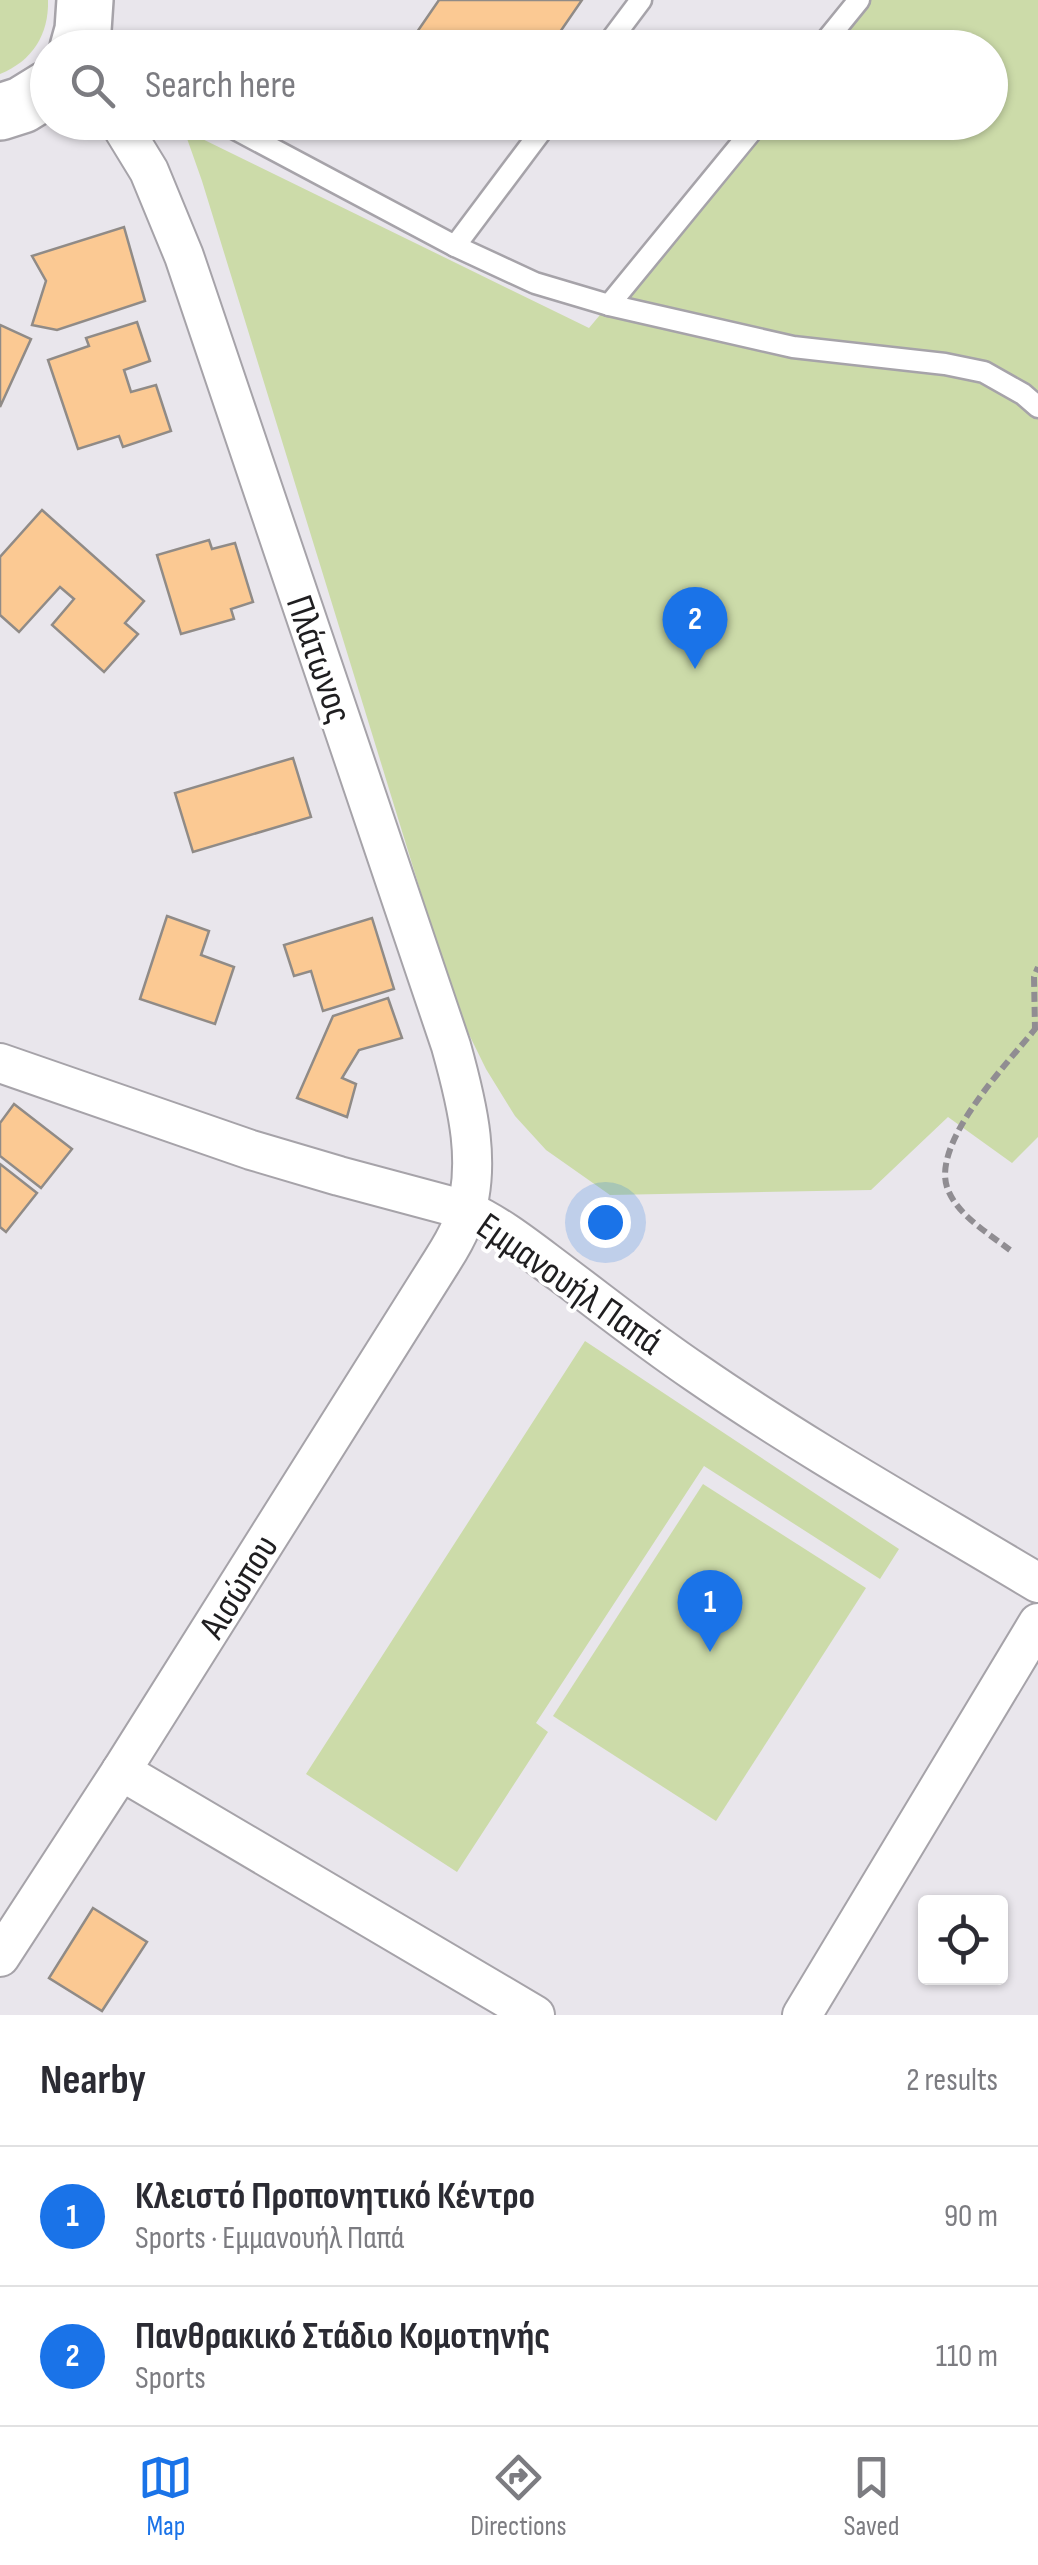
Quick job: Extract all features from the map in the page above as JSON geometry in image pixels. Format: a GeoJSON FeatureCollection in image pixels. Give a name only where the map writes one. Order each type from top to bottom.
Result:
{"type":"FeatureCollection","features":[{"type":"Feature","properties":{"kind":"main road"},"geometry":{"type":"LineString","coordinates":[[83,30],[85,0]]}},
{"type":"Feature","properties":{"kind":"main road"},"geometry":{"type":"LineString","coordinates":[[0,112],[30,100]]}},
{"type":"Feature","properties":{"kind":"street","name":"Πλάτωνος"},"geometry":{"type":"LineString","coordinates":[[130,140],[149,171],[184,256],[450,1046],[469,1127],[471,1170],[466,1210]]}},
{"type":"Feature","properties":{"kind":"street","name":"Εμμανουήλ Παπά"},"geometry":{"type":"LineString","coordinates":[[3,1070],[251,1150],[466,1210],[505,1231],[639,1332],[765,1418],[1038,1582]]}},
{"type":"Feature","properties":{"kind":"street","name":"Αισώπου"},"geometry":{"type":"LineString","coordinates":[[0,1958],[442,1262],[466,1210]]}},
{"type":"Feature","properties":{"kind":"street"},"geometry":{"type":"LineString","coordinates":[[802,2015],[1038,1623]]}},
{"type":"Feature","properties":{"kind":"street"},"geometry":{"type":"LineString","coordinates":[[121,1771],[535,2015]]}},
{"type":"Feature","properties":{"kind":"lane"},"geometry":{"type":"LineString","coordinates":[[618,30],[640,0]]}},
{"type":"Feature","properties":{"kind":"lane"},"geometry":{"type":"LineString","coordinates":[[835,30],[859,0]]}},
{"type":"Feature","properties":{"kind":"lane"},"geometry":{"type":"LineString","coordinates":[[256,140],[455,246],[536,282],[609,305],[793,347],[946,364],[984,372],[1038,407]]}},
{"type":"Feature","properties":{"kind":"lane"},"geometry":{"type":"LineString","coordinates":[[455,246],[534,140]]}},
{"type":"Feature","properties":{"kind":"lane"},"geometry":{"type":"LineString","coordinates":[[609,305],[744,140]]}},
{"type":"Feature","properties":{"kind":"path"},"geometry":{"type":"LineString","coordinates":[[1010,1250],[964,1212],[946,1189],[946,1160],[963,1118],[1036,1030],[1034,977],[1038,967]]}},
{"type":"Feature","properties":{"kind":"green space"},"geometry":{"type":"Polygon","coordinates":[[[0,0],[48,0],[43,30],[30,30],[30,54],[0,74],[0,0]]]}},
{"type":"Feature","properties":{"kind":"green space"},"geometry":{"type":"Polygon","coordinates":[[[863,0],[1038,0],[1038,1137],[1012,1163],[948,1117],[871,1190],[610,1195],[546,1150],[515,1116],[457,1010],[188,140],[204,140],[589,328],[747,140],[1008,140],[1008,30],[837,30],[863,0]]]}},
{"type":"Feature","properties":{"kind":"green space"},"geometry":{"type":"Polygon","coordinates":[[[585,1341],[899,1549],[880,1579],[704,1466],[536,1723],[548,1732],[457,1872],[306,1774],[585,1341]]]}},
{"type":"Feature","properties":{"kind":"green space"},"geometry":{"type":"Polygon","coordinates":[[[703,1484],[866,1588],[716,1821],[553,1716],[703,1484]]]}},
{"type":"Feature","properties":{"kind":"building"},"geometry":{"type":"Polygon","coordinates":[[[439,0],[582,0],[561,30],[418,30],[439,0]]]}},
{"type":"Feature","properties":{"kind":"building"},"geometry":{"type":"Polygon","coordinates":[[[124,227],[145,301],[57,330],[32,325],[46,281],[32,256],[124,227]]]}},
{"type":"Feature","properties":{"kind":"building"},"geometry":{"type":"Polygon","coordinates":[[[137,322],[150,361],[124,370],[131,392],[156,385],[171,431],[123,447],[119,436],[78,449],[48,360],[89,346],[86,338],[137,322]]]}},
{"type":"Feature","properties":{"kind":"building"},"geometry":{"type":"Polygon","coordinates":[[[0,325],[31,339],[0,407],[0,325]]]}},
{"type":"Feature","properties":{"kind":"building"},"geometry":{"type":"Polygon","coordinates":[[[42,510],[144,601],[125,623],[138,634],[104,672],[52,625],[74,599],[60,587],[19,632],[0,615],[0,557],[42,510]]]}},
{"type":"Feature","properties":{"kind":"building"},"geometry":{"type":"Polygon","coordinates":[[[209,540],[212,549],[235,543],[253,602],[231,609],[234,619],[181,634],[157,555],[209,540]]]}},
{"type":"Feature","properties":{"kind":"building"},"geometry":{"type":"Polygon","coordinates":[[[293,758],[311,817],[193,852],[175,793],[293,758]]]}},
{"type":"Feature","properties":{"kind":"building"},"geometry":{"type":"Polygon","coordinates":[[[167,916],[209,931],[201,955],[234,967],[215,1024],[140,999],[167,916]]]}},
{"type":"Feature","properties":{"kind":"building"},"geometry":{"type":"Polygon","coordinates":[[[372,918],[394,989],[323,1011],[311,971],[294,976],[284,945],[372,918]]]}},
{"type":"Feature","properties":{"kind":"building"},"geometry":{"type":"Polygon","coordinates":[[[388,998],[402,1038],[359,1050],[342,1078],[356,1084],[347,1117],[297,1098],[333,1016],[388,998]]]}},
{"type":"Feature","properties":{"kind":"building"},"geometry":{"type":"Polygon","coordinates":[[[14,1104],[72,1149],[41,1188],[0,1156],[0,1123],[14,1104]]]}},
{"type":"Feature","properties":{"kind":"building"},"geometry":{"type":"Polygon","coordinates":[[[0,1164],[37,1193],[6,1232],[0,1227],[0,1164]]]}},
{"type":"Feature","properties":{"kind":"building"},"geometry":{"type":"Polygon","coordinates":[[[93,1908],[147,1942],[102,2011],[49,1978],[93,1908]]]}},
{"type":"Feature","properties":{"kind":"place","name":"Πανθρακικό Στάδιο Κομοτηνής"},"geometry":{"type":"Point","coordinates":[695,669]}},
{"type":"Feature","properties":{"kind":"place","name":"Κλειστό Προπονητικό Κέντρο"},"geometry":{"type":"Point","coordinates":[710,1652]}}]}
